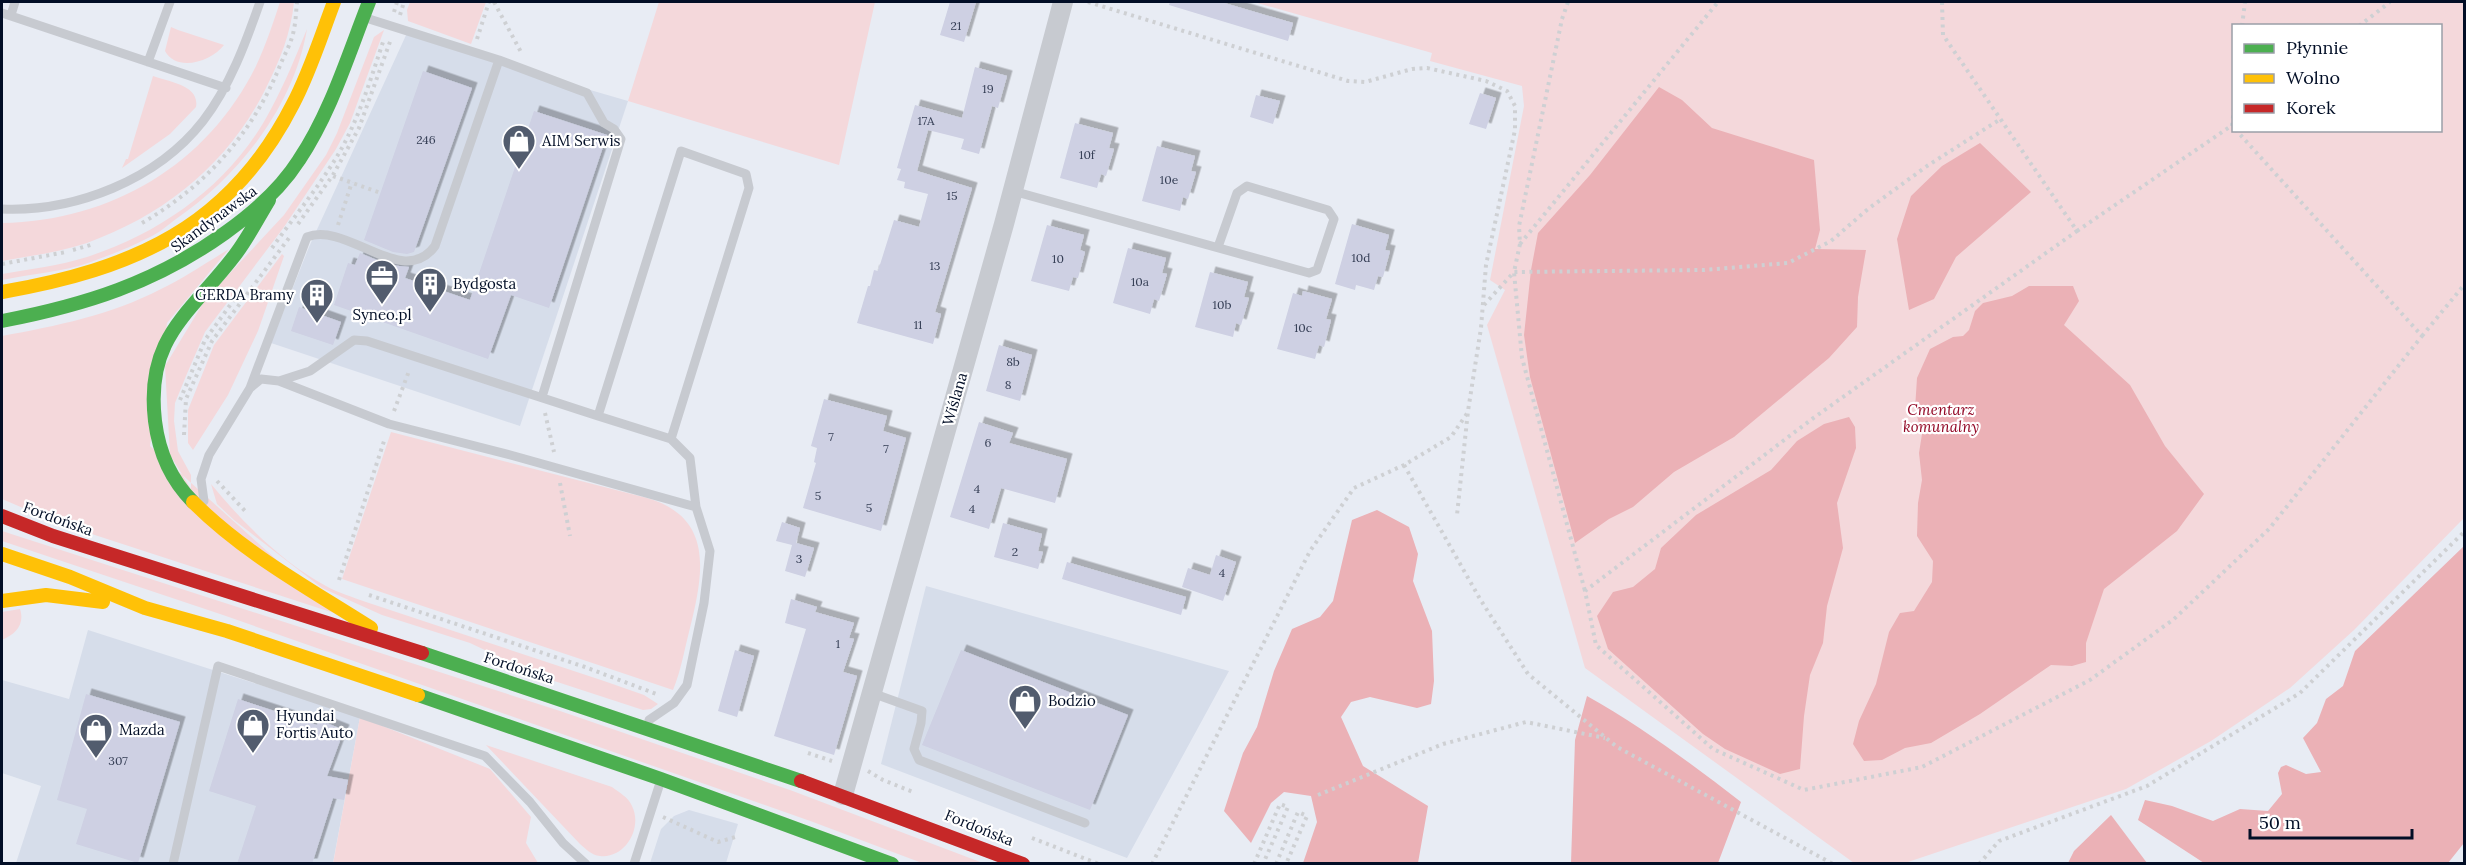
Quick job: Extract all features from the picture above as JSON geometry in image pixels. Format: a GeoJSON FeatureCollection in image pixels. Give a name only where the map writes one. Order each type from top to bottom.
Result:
{"type":"FeatureCollection","features":[{"type":"Feature","properties":{"kind":"main road","name":"Skandynawska"},"geometry":{"type":"LineString","coordinates":[[2,292],[63,280],[120,264],[176,237],[228,195],[263,155],[288,115],[309,70],[334,2]]}},
{"type":"Feature","properties":{"kind":"main road","name":"Skandynawska"},"geometry":{"type":"LineString","coordinates":[[2,321],[67,309],[106,298],[141,284],[195,256],[269,200],[297,164],[320,125],[335,93],[369,2]]}},
{"type":"Feature","properties":{"kind":"main road"},"geometry":{"type":"LineString","coordinates":[[269,200],[236,254],[172,330],[157,364],[153,413],[162,455],[178,488],[209,518],[260,558],[398,646]]}},
{"type":"Feature","properties":{"kind":"main road","name":"Fordońska"},"geometry":{"type":"LineString","coordinates":[[2,516],[53,536],[639,725],[843,795],[1023,864]]}},
{"type":"Feature","properties":{"kind":"main road"},"geometry":{"type":"LineString","coordinates":[[2,554],[70,577],[145,608],[227,631],[336,667],[661,780],[892,864]]}},
{"type":"Feature","properties":{"kind":"main road"},"geometry":{"type":"LineString","coordinates":[[2,601],[28,596],[65,596],[145,608]]}},
{"type":"Feature","properties":{"kind":"street","name":"Wiślana"},"geometry":{"type":"LineString","coordinates":[[843,795],[1063,2]]}},
{"type":"Feature","properties":{"kind":"lane"},"geometry":{"type":"LineString","coordinates":[[15,2],[6,14],[225,88]]}},
{"type":"Feature","properties":{"kind":"lane"},"geometry":{"type":"LineString","coordinates":[[148,62],[170,2]]}},
{"type":"Feature","properties":{"kind":"lane"},"geometry":{"type":"LineString","coordinates":[[2,209],[25,210],[102,193],[143,173],[173,151],[203,122],[225,88],[260,2]]}},
{"type":"Feature","properties":{"kind":"lane"},"geometry":{"type":"LineString","coordinates":[[363,17],[473,51],[587,93],[604,123],[614,129],[621,139],[542,397]]}},
{"type":"Feature","properties":{"kind":"lane"},"geometry":{"type":"LineString","coordinates":[[209,518],[202,495],[203,470],[217,440],[250,388],[302,245],[307,237],[314,234],[333,237],[400,261],[420,261],[430,253],[435,246],[499,60]]}},
{"type":"Feature","properties":{"kind":"lane"},"geometry":{"type":"LineString","coordinates":[[598,416],[681,151],[746,174],[749,188],[671,440]]}},
{"type":"Feature","properties":{"kind":"lane"},"geometry":{"type":"LineString","coordinates":[[1012,191],[1309,273],[1317,270],[1334,219],[1328,210],[1247,186],[1237,194],[1218,247]]}},
{"type":"Feature","properties":{"kind":"lane"},"geometry":{"type":"LineString","coordinates":[[279,381],[310,371],[354,340],[367,341],[671,440],[690,458],[696,507],[710,551],[704,603],[687,685],[674,703],[660,714],[639,725]]}},
{"type":"Feature","properties":{"kind":"lane"},"geometry":{"type":"LineString","coordinates":[[250,388],[261,379],[279,381],[389,424],[696,507]]}},
{"type":"Feature","properties":{"kind":"lane"},"geometry":{"type":"LineString","coordinates":[[173,864],[218,666],[485,756],[530,802],[563,843],[586,864]]}},
{"type":"Feature","properties":{"kind":"lane"},"geometry":{"type":"LineString","coordinates":[[872,693],[922,711],[914,749],[919,760],[1085,823]]}},
{"type":"Feature","properties":{"kind":"lane"},"geometry":{"type":"LineString","coordinates":[[634,864],[661,780]]}},
{"type":"Feature","properties":{"kind":"path"},"geometry":{"type":"LineString","coordinates":[[138,225],[184,195],[212,172],[233,147],[254,117],[277,73],[292,35],[297,2]]}},
{"type":"Feature","properties":{"kind":"path"},"geometry":{"type":"LineString","coordinates":[[473,51],[492,2]]}},
{"type":"Feature","properties":{"kind":"path"},"geometry":{"type":"LineString","coordinates":[[492,2],[532,73]]}},
{"type":"Feature","properties":{"kind":"path"},"geometry":{"type":"LineString","coordinates":[[1088,2],[1348,81],[1365,82],[1412,69],[1427,68],[1486,81],[1507,92],[1515,106],[1515,130],[1486,265],[1483,307],[1468,411],[1457,515]]}},
{"type":"Feature","properties":{"kind":"path"},"geometry":{"type":"LineString","coordinates":[[1568,2],[1562,19],[1519,226],[1520,244],[1514,272],[1522,358],[1585,591],[1596,645],[1713,749],[1804,790],[1922,767],[2090,680],[2174,619],[2269,530],[2464,285]]}},
{"type":"Feature","properties":{"kind":"path"},"geometry":{"type":"LineString","coordinates":[[1520,244],[1718,2]]}},
{"type":"Feature","properties":{"kind":"path"},"geometry":{"type":"LineString","coordinates":[[1942,2],[1943,35],[2077,231]]}},
{"type":"Feature","properties":{"kind":"path"},"geometry":{"type":"LineString","coordinates":[[2242,24],[2245,2]]}},
{"type":"Feature","properties":{"kind":"path"},"geometry":{"type":"LineString","coordinates":[[2362,24],[2390,2]]}},
{"type":"Feature","properties":{"kind":"path"},"geometry":{"type":"LineString","coordinates":[[1483,307],[1514,272],[1704,270],[1788,263],[1831,241],[1868,209],[1927,166],[1999,120]]}},
{"type":"Feature","properties":{"kind":"path"},"geometry":{"type":"LineString","coordinates":[[1585,591],[1812,419],[2077,231],[2232,128]]}},
{"type":"Feature","properties":{"kind":"path"},"geometry":{"type":"LineString","coordinates":[[2238,132],[2422,336]]}},
{"type":"Feature","properties":{"kind":"path"},"geometry":{"type":"LineString","coordinates":[[333,175],[381,193]]}},
{"type":"Feature","properties":{"kind":"path"},"geometry":{"type":"LineString","coordinates":[[333,237],[352,182]]}},
{"type":"Feature","properties":{"kind":"path"},"geometry":{"type":"LineString","coordinates":[[184,440],[186,399],[212,340],[289,238]]}},
{"type":"Feature","properties":{"kind":"path"},"geometry":{"type":"LineString","coordinates":[[2,264],[69,252],[103,241]]}},
{"type":"Feature","properties":{"kind":"path"},"geometry":{"type":"LineString","coordinates":[[338,583],[389,424],[415,356]]}},
{"type":"Feature","properties":{"kind":"path"},"geometry":{"type":"LineString","coordinates":[[1152,864],[1310,551],[1354,488],[1404,465],[1450,437],[1468,411]]}},
{"type":"Feature","properties":{"kind":"path"},"geometry":{"type":"LineString","coordinates":[[1404,465],[1480,599],[1528,674],[1617,747],[1833,864]]}},
{"type":"Feature","properties":{"kind":"path"},"geometry":{"type":"LineString","coordinates":[[203,470],[212,476],[256,521]]}},
{"type":"Feature","properties":{"kind":"path"},"geometry":{"type":"LineString","coordinates":[[1979,864],[1999,841],[2147,786],[2300,693],[2464,532]]}},
{"type":"Feature","properties":{"kind":"path"},"geometry":{"type":"LineString","coordinates":[[330,579],[344,586]]}},
{"type":"Feature","properties":{"kind":"path"},"geometry":{"type":"LineString","coordinates":[[359,592],[657,694]]}},
{"type":"Feature","properties":{"kind":"path"},"geometry":{"type":"LineString","coordinates":[[1318,795],[1443,744],[1526,722],[1606,738]]}},
{"type":"Feature","properties":{"kind":"path"},"geometry":{"type":"LineString","coordinates":[[1254,864],[1281,804],[1288,807],[1263,864]]}},
{"type":"Feature","properties":{"kind":"path"},"geometry":{"type":"LineString","coordinates":[[651,811],[718,842],[741,835]]}},
{"type":"Feature","properties":{"kind":"path"},"geometry":{"type":"LineString","coordinates":[[1276,864],[1298,812],[1306,816],[1286,864]]}},
{"type":"Feature","properties":{"kind":"shaded area","name":"Bydgosta"},"geometry":{"type":"Polygon","coordinates":[[[407,33],[628,101],[520,426],[271,343],[309,247],[407,33]]]}},
{"type":"Feature","properties":{"kind":"shaded area"},"geometry":{"type":"Polygon","coordinates":[[[926,586],[1229,671],[1127,858],[881,764],[926,586]]]}},
{"type":"Feature","properties":{"kind":"shaded area"},"geometry":{"type":"Polygon","coordinates":[[[88,630],[360,717],[333,863],[16,863],[41,786],[2,773],[2,680],[69,699],[88,630]]]}},
{"type":"Feature","properties":{"kind":"shaded area"},"geometry":{"type":"Polygon","coordinates":[[[689,810],[738,824],[726,863],[650,863],[661,829],[674,816],[689,810]]]}},
{"type":"Feature","properties":{"kind":"green space"},"geometry":{"type":"Polygon","coordinates":[[[280,2],[294,2],[288,35],[280,57],[251,115],[214,163],[168,201],[143,218],[116,231],[66,249],[2,261],[2,223],[42,220],[81,212],[117,199],[152,181],[183,159],[211,132],[235,101],[260,58],[280,2]]]}},
{"type":"Feature","properties":{"kind":"green space"},"geometry":{"type":"Polygon","coordinates":[[[410,2],[486,2],[471,44],[408,21],[407,10],[410,2]]]}},
{"type":"Feature","properties":{"kind":"green space"},"geometry":{"type":"Polygon","coordinates":[[[659,2],[875,2],[839,165],[628,101],[659,2]]]}},
{"type":"Feature","properties":{"kind":"green space","name":"Cmentarz komunalny"},"geometry":{"type":"Polygon","coordinates":[[[1254,2],[2464,2],[2464,518],[2354,630],[2290,688],[2211,741],[2126,789],[1905,863],[1854,863],[1585,668],[1487,325],[1505,290],[1490,280],[1524,106],[1522,86],[1430,61],[1432,53],[1254,2]]]}},
{"type":"Feature","properties":{"kind":"green space"},"geometry":{"type":"Polygon","coordinates":[[[171,27],[224,45],[219,51],[203,60],[178,62],[170,58],[165,51],[171,27]]]}},
{"type":"Feature","properties":{"kind":"green space"},"geometry":{"type":"Polygon","coordinates":[[[307,29],[290,85],[276,112],[242,160],[199,202],[157,233],[113,254],[69,268],[2,280],[2,274],[66,263],[115,246],[143,234],[194,201],[237,159],[255,135],[281,89],[307,29]]]}},
{"type":"Feature","properties":{"kind":"green space"},"geometry":{"type":"Polygon","coordinates":[[[384,30],[350,123],[336,149],[284,227],[205,332],[186,376],[175,403],[174,421],[178,451],[191,475],[191,489],[170,455],[165,366],[205,300],[284,215],[326,155],[337,133],[374,37],[384,30]]]}},
{"type":"Feature","properties":{"kind":"green space"},"geometry":{"type":"Polygon","coordinates":[[[153,76],[188,89],[196,100],[196,107],[170,134],[122,168],[128,159],[153,76]]]}},
{"type":"Feature","properties":{"kind":"green space"},"geometry":{"type":"Polygon","coordinates":[[[1659,87],[1682,100],[1712,128],[1814,160],[1820,230],[1815,249],[1866,250],[1858,297],[1857,327],[1829,358],[1734,437],[1674,472],[1633,507],[1609,519],[1575,543],[1530,377],[1524,335],[1531,270],[1538,233],[1590,175],[1659,87]]]}},
{"type":"Feature","properties":{"kind":"green space"},"geometry":{"type":"Polygon","coordinates":[[[1980,143],[2031,192],[1956,257],[1934,299],[1909,310],[1897,239],[1911,196],[1942,166],[1980,143]]]}},
{"type":"Feature","properties":{"kind":"green space"},"geometry":{"type":"Polygon","coordinates":[[[229,249],[167,323],[150,446],[337,614],[58,523],[2,499],[2,336],[63,324],[123,306],[170,285],[229,249]]]}},
{"type":"Feature","properties":{"kind":"green space"},"geometry":{"type":"Polygon","coordinates":[[[282,254],[284,256],[258,331],[228,395],[193,450],[188,443],[188,410],[214,345],[282,254]]]}},
{"type":"Feature","properties":{"kind":"green space"},"geometry":{"type":"Polygon","coordinates":[[[2029,286],[2073,286],[2079,301],[2064,325],[2130,385],[2165,446],[2204,494],[2177,531],[2104,589],[2086,643],[2086,662],[2072,666],[2051,665],[1980,714],[1931,743],[1905,748],[1882,760],[1864,761],[1853,744],[1859,721],[1876,684],[1889,632],[1900,613],[1914,611],[1932,582],[1933,561],[1917,536],[1918,503],[1922,480],[1919,453],[1922,434],[1915,409],[1917,378],[1930,349],[1953,337],[1963,336],[1969,330],[1975,311],[1983,303],[2012,296],[2029,286]]]}},
{"type":"Feature","properties":{"kind":"green space"},"geometry":{"type":"Polygon","coordinates":[[[1849,417],[1855,427],[1856,448],[1837,503],[1843,548],[1827,606],[1823,643],[1810,675],[1800,769],[1780,774],[1725,749],[1703,734],[1608,649],[1597,616],[1613,592],[1633,587],[1655,569],[1661,548],[1696,515],[1771,470],[1797,441],[1824,424],[1849,417]]]}},
{"type":"Feature","properties":{"kind":"green space"},"geometry":{"type":"Polygon","coordinates":[[[391,432],[647,498],[669,507],[685,520],[694,534],[699,552],[700,570],[694,611],[673,690],[342,579],[391,432]]]}},
{"type":"Feature","properties":{"kind":"green space"},"geometry":{"type":"Polygon","coordinates":[[[211,484],[264,541],[310,576],[341,593],[644,695],[658,704],[651,709],[643,710],[542,677],[470,643],[382,615],[322,588],[234,520],[217,504],[211,484]]]}},
{"type":"Feature","properties":{"kind":"green space"},"geometry":{"type":"Polygon","coordinates":[[[1377,510],[1409,527],[1418,554],[1413,581],[1432,631],[1434,681],[1431,704],[1417,708],[1370,697],[1351,702],[1341,717],[1363,766],[1428,806],[1418,863],[1303,863],[1317,822],[1311,796],[1284,792],[1271,803],[1251,843],[1224,811],[1243,753],[1257,727],[1274,671],[1292,629],[1320,617],[1333,601],[1352,520],[1377,510]]]}},
{"type":"Feature","properties":{"kind":"green space"},"geometry":{"type":"Polygon","coordinates":[[[2,531],[560,711],[790,790],[983,863],[922,863],[813,822],[223,615],[2,541],[2,531]]]}},
{"type":"Feature","properties":{"kind":"green space"},"geometry":{"type":"Polygon","coordinates":[[[2464,546],[2464,843],[2448,863],[2204,863],[2138,820],[2145,800],[2172,806],[2213,821],[2240,809],[2268,811],[2282,794],[2278,773],[2281,767],[2286,765],[2306,774],[2321,772],[2303,738],[2317,723],[2326,699],[2343,686],[2355,651],[2464,546]]]}},
{"type":"Feature","properties":{"kind":"green space"},"geometry":{"type":"Polygon","coordinates":[[[20,609],[21,619],[18,628],[2,640],[2,612],[20,609]]]}},
{"type":"Feature","properties":{"kind":"green space"},"geometry":{"type":"Polygon","coordinates":[[[1587,696],[1666,746],[1741,802],[1718,863],[1571,863],[1575,740],[1587,696]]]}},
{"type":"Feature","properties":{"kind":"green space"},"geometry":{"type":"Polygon","coordinates":[[[360,717],[490,769],[531,817],[526,843],[538,863],[333,864],[360,717]]]}},
{"type":"Feature","properties":{"kind":"green space"},"geometry":{"type":"Polygon","coordinates":[[[486,745],[612,787],[632,806],[635,824],[630,840],[617,853],[609,856],[589,852],[486,745]]]}},
{"type":"Feature","properties":{"kind":"green space"},"geometry":{"type":"Polygon","coordinates":[[[2111,815],[2147,863],[2068,863],[2074,851],[2111,815]]]}},
{"type":"Feature","properties":{"kind":"building"},"geometry":{"type":"Polygon","coordinates":[[[950,2],[976,2],[964,42],[940,35],[950,2]]]}},
{"type":"Feature","properties":{"kind":"building"},"geometry":{"type":"Polygon","coordinates":[[[1170,2],[1221,2],[1293,23],[1288,41],[1169,5],[1170,2]]]}},
{"type":"Feature","properties":{"kind":"building"},"geometry":{"type":"Polygon","coordinates":[[[975,67],[1007,76],[998,108],[992,106],[979,154],[961,149],[964,139],[928,130],[917,171],[972,188],[935,312],[941,314],[933,344],[857,323],[874,270],[878,271],[894,220],[919,227],[928,194],[904,188],[905,182],[897,180],[901,169],[897,168],[915,105],[962,118],[975,67]]]}},
{"type":"Feature","properties":{"kind":"building"},"geometry":{"type":"Polygon","coordinates":[[[423,71],[472,88],[414,252],[407,254],[393,252],[364,240],[423,71]]]}},
{"type":"Feature","properties":{"kind":"building"},"geometry":{"type":"Polygon","coordinates":[[[1480,93],[1496,98],[1486,129],[1469,124],[1480,93]]]}},
{"type":"Feature","properties":{"kind":"building"},"geometry":{"type":"Polygon","coordinates":[[[1256,95],[1280,101],[1273,124],[1250,117],[1256,95]]]}},
{"type":"Feature","properties":{"kind":"building"},"geometry":{"type":"Polygon","coordinates":[[[534,111],[607,135],[549,308],[511,295],[488,359],[334,305],[348,263],[355,265],[360,253],[389,265],[409,267],[405,278],[470,300],[534,111]]]}},
{"type":"Feature","properties":{"kind":"building"},"geometry":{"type":"Polygon","coordinates":[[[1075,123],[1113,133],[1109,148],[1114,149],[1106,176],[1101,174],[1097,188],[1060,178],[1075,123]]]}},
{"type":"Feature","properties":{"kind":"building"},"geometry":{"type":"Polygon","coordinates":[[[1157,146],[1195,156],[1191,171],[1196,172],[1188,199],[1183,197],[1180,211],[1142,201],[1157,146]]]}},
{"type":"Feature","properties":{"kind":"building"},"geometry":{"type":"Polygon","coordinates":[[[1352,224],[1389,235],[1385,250],[1390,251],[1383,277],[1378,276],[1374,290],[1356,285],[1355,290],[1335,284],[1352,224]]]}},
{"type":"Feature","properties":{"kind":"building"},"geometry":{"type":"Polygon","coordinates":[[[1047,225],[1084,235],[1080,250],[1085,252],[1078,278],[1073,277],[1069,291],[1031,281],[1047,225]]]}},
{"type":"Feature","properties":{"kind":"building"},"geometry":{"type":"Polygon","coordinates":[[[1128,248],[1166,258],[1162,273],[1167,274],[1159,301],[1154,299],[1150,314],[1113,303],[1128,248]]]}},
{"type":"Feature","properties":{"kind":"building"},"geometry":{"type":"Polygon","coordinates":[[[1210,272],[1248,282],[1244,297],[1249,298],[1241,325],[1236,323],[1233,337],[1195,327],[1210,272]]]}},
{"type":"Feature","properties":{"kind":"building"},"geometry":{"type":"Polygon","coordinates":[[[1303,291],[1332,299],[1326,319],[1331,320],[1324,347],[1319,345],[1315,359],[1277,349],[1293,293],[1302,296],[1303,291]]]}},
{"type":"Feature","properties":{"kind":"building","name":"GERDA Bramy"},"geometry":{"type":"Polygon","coordinates":[[[299,307],[341,322],[333,345],[291,331],[299,307]]]}},
{"type":"Feature","properties":{"kind":"building"},"geometry":{"type":"Polygon","coordinates":[[[999,345],[1032,355],[1020,401],[986,391],[999,345]]]}},
{"type":"Feature","properties":{"kind":"building"},"geometry":{"type":"Polygon","coordinates":[[[824,399],[887,416],[883,431],[906,438],[881,531],[803,508],[816,463],[814,462],[817,448],[811,446],[824,399]]]}},
{"type":"Feature","properties":{"kind":"building"},"geometry":{"type":"Polygon","coordinates":[[[979,422],[1013,433],[1009,443],[1067,459],[1055,503],[1001,488],[989,529],[950,517],[979,422]]]}},
{"type":"Feature","properties":{"kind":"building"},"geometry":{"type":"Polygon","coordinates":[[[782,522],[800,528],[796,543],[814,548],[805,577],[785,571],[792,545],[776,541],[782,522]]]}},
{"type":"Feature","properties":{"kind":"building"},"geometry":{"type":"Polygon","coordinates":[[[1003,523],[1042,534],[1038,551],[1043,552],[1038,569],[994,557],[1003,523]]]}},
{"type":"Feature","properties":{"kind":"building"},"geometry":{"type":"Polygon","coordinates":[[[1216,555],[1236,562],[1223,601],[1182,587],[1188,568],[1210,575],[1216,555]]]}},
{"type":"Feature","properties":{"kind":"building"},"geometry":{"type":"Polygon","coordinates":[[[1067,562],[1186,597],[1181,615],[1062,579],[1067,562]]]}},
{"type":"Feature","properties":{"kind":"building"},"geometry":{"type":"Polygon","coordinates":[[[791,599],[817,607],[815,612],[854,623],[849,638],[854,639],[843,672],[857,676],[834,755],[774,736],[806,629],[785,623],[791,599]]]}},
{"type":"Feature","properties":{"kind":"building"},"geometry":{"type":"Polygon","coordinates":[[[735,650],[754,656],[737,717],[718,711],[735,650]]]}},
{"type":"Feature","properties":{"kind":"building","name":"Bodzio"},"geometry":{"type":"Polygon","coordinates":[[[961,650],[1128,715],[1090,810],[922,745],[961,650]]]}},
{"type":"Feature","properties":{"kind":"building"},"geometry":{"type":"Polygon","coordinates":[[[86,694],[180,722],[138,863],[76,844],[87,809],[57,800],[86,694]]]}},
{"type":"Feature","properties":{"kind":"building","name":"Hyundai Fortis Auto"},"geometry":{"type":"Polygon","coordinates":[[[238,699],[317,725],[319,720],[344,730],[327,776],[348,780],[344,800],[333,798],[312,864],[237,864],[256,806],[209,791],[238,699]]]}},
{"type":"Feature","properties":{"kind":"traffic: fast"},"geometry":{"type":"LineString","coordinates":[[2,321],[62,308],[146,279],[199,250],[256,209],[275,191],[310,142],[338,83],[369,2]]}},
{"type":"Feature","properties":{"kind":"traffic: fast"},"geometry":{"type":"LineString","coordinates":[[193,502],[172,475],[160,444],[155,421],[154,392],[157,368],[164,347],[174,329],[235,255],[269,200]]}},
{"type":"Feature","properties":{"kind":"traffic: fast"},"geometry":{"type":"LineString","coordinates":[[422,653],[801,781]]}},
{"type":"Feature","properties":{"kind":"traffic: fast"},"geometry":{"type":"LineString","coordinates":[[418,695],[661,779],[892,864]]}},
{"type":"Feature","properties":{"kind":"traffic: slow"},"geometry":{"type":"LineString","coordinates":[[2,292],[94,270],[135,255],[173,236],[208,212],[239,182],[268,147],[299,92],[334,2]]}},
{"type":"Feature","properties":{"kind":"traffic: slow"},"geometry":{"type":"LineString","coordinates":[[193,502],[213,521],[256,554],[371,628]]}},
{"type":"Feature","properties":{"kind":"traffic: slow"},"geometry":{"type":"LineString","coordinates":[[2,554],[70,577],[145,608],[227,631],[418,695]]}},
{"type":"Feature","properties":{"kind":"traffic: slow"},"geometry":{"type":"LineString","coordinates":[[2,601],[46,595],[103,602]]}},
{"type":"Feature","properties":{"kind":"traffic: jam"},"geometry":{"type":"LineString","coordinates":[[2,516],[53,536],[422,653]]}},
{"type":"Feature","properties":{"kind":"traffic: jam"},"geometry":{"type":"LineString","coordinates":[[801,781],[1023,864]]}},
{"type":"Feature","properties":{"kind":"place","name":"AIM Serwis"},"geometry":{"type":"Point","coordinates":[519,170]}},
{"type":"Feature","properties":{"kind":"place","name":"Syneo.pl"},"geometry":{"type":"Point","coordinates":[382,305]}},
{"type":"Feature","properties":{"kind":"place","name":"Bydgosta"},"geometry":{"type":"Point","coordinates":[430,313]}},
{"type":"Feature","properties":{"kind":"place","name":"GERDA Bramy"},"geometry":{"type":"Point","coordinates":[317,324]}},
{"type":"Feature","properties":{"kind":"place","name":"Bodzio"},"geometry":{"type":"Point","coordinates":[1025,730]}},
{"type":"Feature","properties":{"kind":"place","name":"Hyundai Fortis Auto"},"geometry":{"type":"Point","coordinates":[253,754]}},
{"type":"Feature","properties":{"kind":"place","name":"Mazda"},"geometry":{"type":"Point","coordinates":[96,759]}}]}
